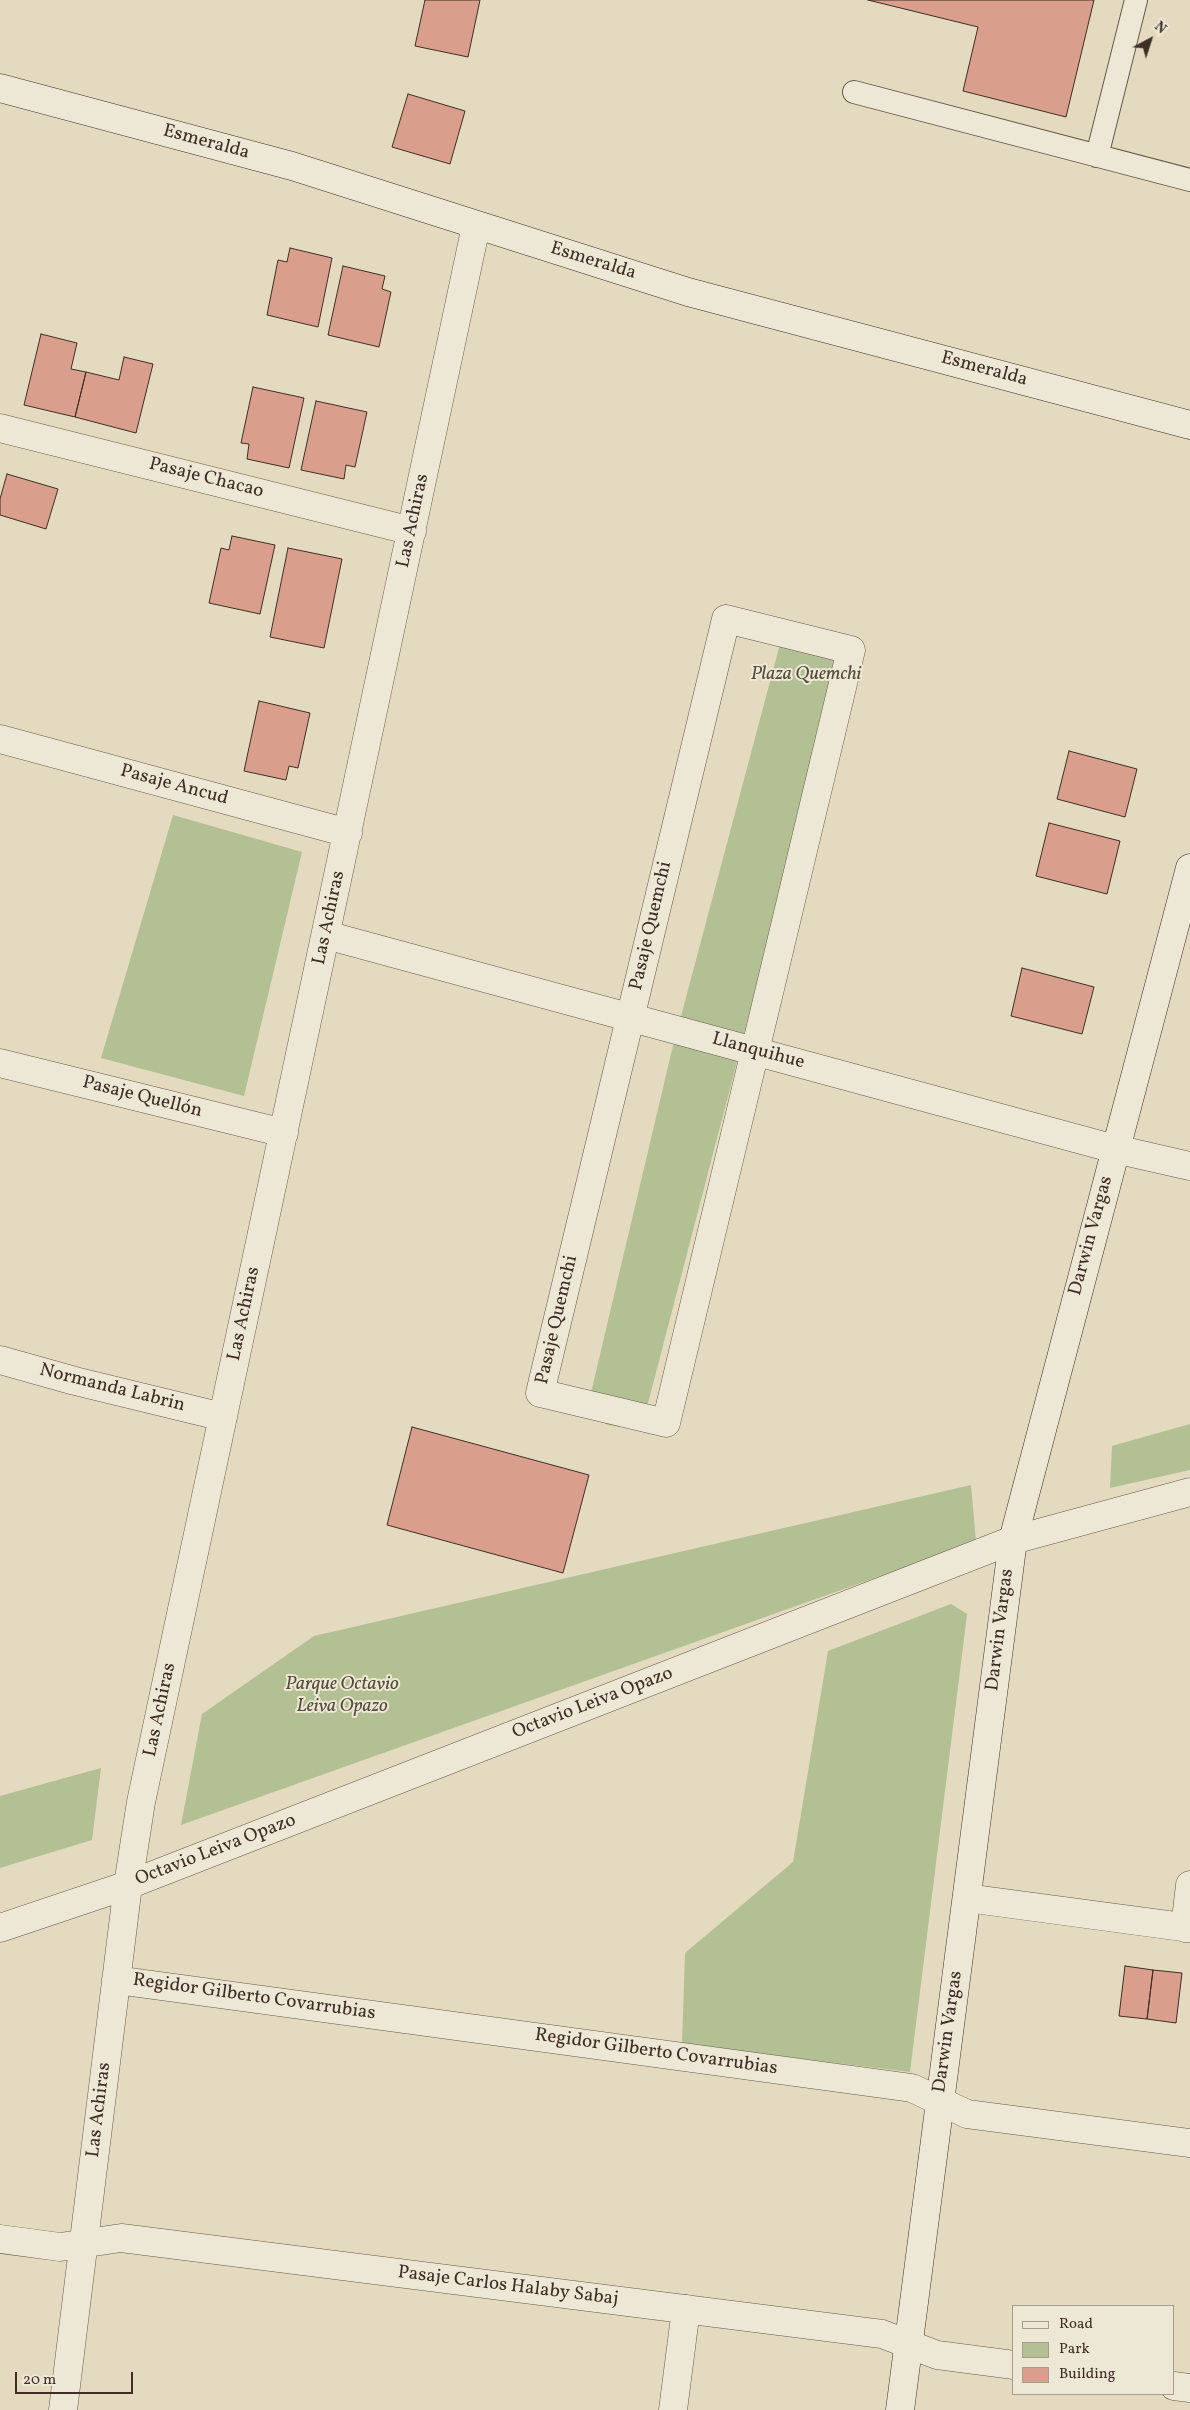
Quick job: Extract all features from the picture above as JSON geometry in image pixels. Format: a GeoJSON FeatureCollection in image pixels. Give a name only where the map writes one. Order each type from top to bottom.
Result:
{"type":"FeatureCollection","features":[{"type":"Feature","properties":{"kind":"street","name":"Esmeralda"},"geometry":{"type":"LineString","coordinates":[[0,88],[292,166],[688,292],[1190,426]]}},
{"type":"Feature","properties":{"kind":"street","name":"Las Achiras"},"geometry":{"type":"LineString","coordinates":[[63,2410],[128,1886],[141,1802],[476,226]]}},
{"type":"Feature","properties":{"kind":"street","name":"Pasaje Chacao"},"geometry":{"type":"LineString","coordinates":[[0,428],[412,531]]}},
{"type":"Feature","properties":{"kind":"street","name":"Pasaje Quemchi"},"geometry":{"type":"LineString","coordinates":[[726,619],[851,650],[666,1423],[540,1393],[630,1017],[726,619]]}},
{"type":"Feature","properties":{"kind":"street","name":"Pasaje Ancud"},"geometry":{"type":"LineString","coordinates":[[0,739],[348,833]]}},
{"type":"Feature","properties":{"kind":"street","name":"Darwin Vargas"},"geometry":{"type":"LineString","coordinates":[[900,2410],[1013,1540],[1190,868]]}},
{"type":"Feature","properties":{"kind":"street","name":"Llanquihue"},"geometry":{"type":"LineString","coordinates":[[326,935],[1115,1149],[1190,1166]]}},
{"type":"Feature","properties":{"kind":"street","name":"Pasaje Quellón"},"geometry":{"type":"LineString","coordinates":[[0,1063],[284,1133]]}},
{"type":"Feature","properties":{"kind":"street","name":"Normanda Labrin"},"geometry":{"type":"LineString","coordinates":[[0,1360],[75,1381],[224,1417]]}},
{"type":"Feature","properties":{"kind":"street","name":"Octavio Leiva Opazo"},"geometry":{"type":"LineString","coordinates":[[0,1928],[128,1886],[1013,1540],[1190,1492]]}},
{"type":"Feature","properties":{"kind":"street"},"geometry":{"type":"LineString","coordinates":[[967,1898],[1187,1928],[1190,1885]]}},
{"type":"Feature","properties":{"kind":"street","name":"Regidor Gilberto Covarrubias"},"geometry":{"type":"LineString","coordinates":[[116,1980],[912,2088],[967,2114],[1190,2143]]}},
{"type":"Feature","properties":{"kind":"street","name":"Pasaje Carlos Halaby Sabaj"},"geometry":{"type":"LineString","coordinates":[[0,2239],[60,2247],[121,2238],[882,2334],[937,2355],[1012,2365]]}},
{"type":"Feature","properties":{"kind":"street"},"geometry":{"type":"LineString","coordinates":[[673,2410],[686,2309]]}},
{"type":"Feature","properties":{"kind":"street"},"geometry":{"type":"LineString","coordinates":[[1175,2386],[1190,2388]]}},
{"type":"Feature","properties":{"kind":"lane"},"geometry":{"type":"LineString","coordinates":[[1097,156],[1136,0]]}},
{"type":"Feature","properties":{"kind":"lane"},"geometry":{"type":"LineString","coordinates":[[854,92],[1097,156],[1188,173]]}},
{"type":"Feature","properties":{"kind":"green space","name":"Plaza Quemchi"},"geometry":{"type":"Polygon","coordinates":[[[804,624],[826,630],[840,640],[751,1008],[647,1407],[631,1425],[620,1427],[608,1425],[597,1419],[590,1397],[671,1054],[780,644],[791,631],[804,624]]]}},
{"type":"Feature","properties":{"kind":"green space"},"geometry":{"type":"Polygon","coordinates":[[[173,815],[302,852],[244,1096],[101,1058],[173,815]]]}},
{"type":"Feature","properties":{"kind":"green space"},"geometry":{"type":"Polygon","coordinates":[[[1190,1424],[1190,1470],[1110,1488],[1112,1446],[1190,1424]]]}},
{"type":"Feature","properties":{"kind":"green space","name":"Parque Octavio Leiva Opazo"},"geometry":{"type":"Polygon","coordinates":[[[971,1485],[976,1542],[181,1825],[202,1714],[314,1636],[971,1485]]]}},
{"type":"Feature","properties":{"kind":"green space"},"geometry":{"type":"Polygon","coordinates":[[[951,1604],[967,1614],[910,2072],[682,2044],[685,1953],[793,1862],[828,1651],[951,1604]]]}},
{"type":"Feature","properties":{"kind":"green space"},"geometry":{"type":"Polygon","coordinates":[[[101,1768],[92,1840],[0,1868],[0,1796],[101,1768]]]}},
{"type":"Feature","properties":{"kind":"building"},"geometry":{"type":"Polygon","coordinates":[[[425,0],[480,0],[468,57],[415,46],[425,0]]]}},
{"type":"Feature","properties":{"kind":"building"},"geometry":{"type":"Polygon","coordinates":[[[868,0],[1094,0],[1066,117],[963,91],[978,27],[868,0]]]}},
{"type":"Feature","properties":{"kind":"building"},"geometry":{"type":"Polygon","coordinates":[[[408,94],[465,111],[450,164],[392,147],[408,94]]]}},
{"type":"Feature","properties":{"kind":"building"},"geometry":{"type":"Polygon","coordinates":[[[290,248],[332,258],[318,327],[267,315],[278,260],[287,262],[290,248]]]}},
{"type":"Feature","properties":{"kind":"building"},"geometry":{"type":"Polygon","coordinates":[[[343,266],[385,276],[382,289],[391,292],[379,347],[328,335],[343,266]]]}},
{"type":"Feature","properties":{"kind":"building"},"geometry":{"type":"Polygon","coordinates":[[[41,334],[77,343],[71,369],[86,372],[75,417],[24,405],[41,334]]]}},
{"type":"Feature","properties":{"kind":"building"},"geometry":{"type":"Polygon","coordinates":[[[124,357],[153,364],[136,433],[75,417],[86,372],[119,380],[124,357]]]}},
{"type":"Feature","properties":{"kind":"building"},"geometry":{"type":"Polygon","coordinates":[[[253,387],[304,398],[289,468],[247,459],[249,444],[241,443],[253,387]]]}},
{"type":"Feature","properties":{"kind":"building"},"geometry":{"type":"Polygon","coordinates":[[[316,401],[367,412],[355,467],[346,465],[344,479],[301,470],[316,401]]]}},
{"type":"Feature","properties":{"kind":"building"},"geometry":{"type":"Polygon","coordinates":[[[7,474],[58,489],[46,529],[0,515],[0,499],[7,474]]]}},
{"type":"Feature","properties":{"kind":"building"},"geometry":{"type":"Polygon","coordinates":[[[232,536],[275,545],[260,614],[209,603],[221,548],[229,550],[232,536]]]}},
{"type":"Feature","properties":{"kind":"building"},"geometry":{"type":"Polygon","coordinates":[[[288,548],[342,559],[324,648],[270,637],[288,548]]]}},
{"type":"Feature","properties":{"kind":"building"},"geometry":{"type":"Polygon","coordinates":[[[259,701],[310,713],[298,768],[289,766],[286,780],[244,771],[259,701]]]}},
{"type":"Feature","properties":{"kind":"building"},"geometry":{"type":"Polygon","coordinates":[[[1069,751],[1137,769],[1125,817],[1057,799],[1069,751]]]}},
{"type":"Feature","properties":{"kind":"building"},"geometry":{"type":"Polygon","coordinates":[[[1049,823],[1120,841],[1107,894],[1036,876],[1049,823]]]}},
{"type":"Feature","properties":{"kind":"building"},"geometry":{"type":"Polygon","coordinates":[[[1022,968],[1094,987],[1082,1034],[1011,1016],[1022,968]]]}},
{"type":"Feature","properties":{"kind":"building"},"geometry":{"type":"Polygon","coordinates":[[[412,1427],[589,1475],[563,1573],[387,1525],[412,1427]]]}},
{"type":"Feature","properties":{"kind":"building"},"geometry":{"type":"Polygon","coordinates":[[[1125,1966],[1153,1970],[1147,2019],[1119,2016],[1125,1966]]]}},
{"type":"Feature","properties":{"kind":"building"},"geometry":{"type":"Polygon","coordinates":[[[1153,1970],[1182,1973],[1176,2023],[1147,2019],[1153,1970]]]}}]}
